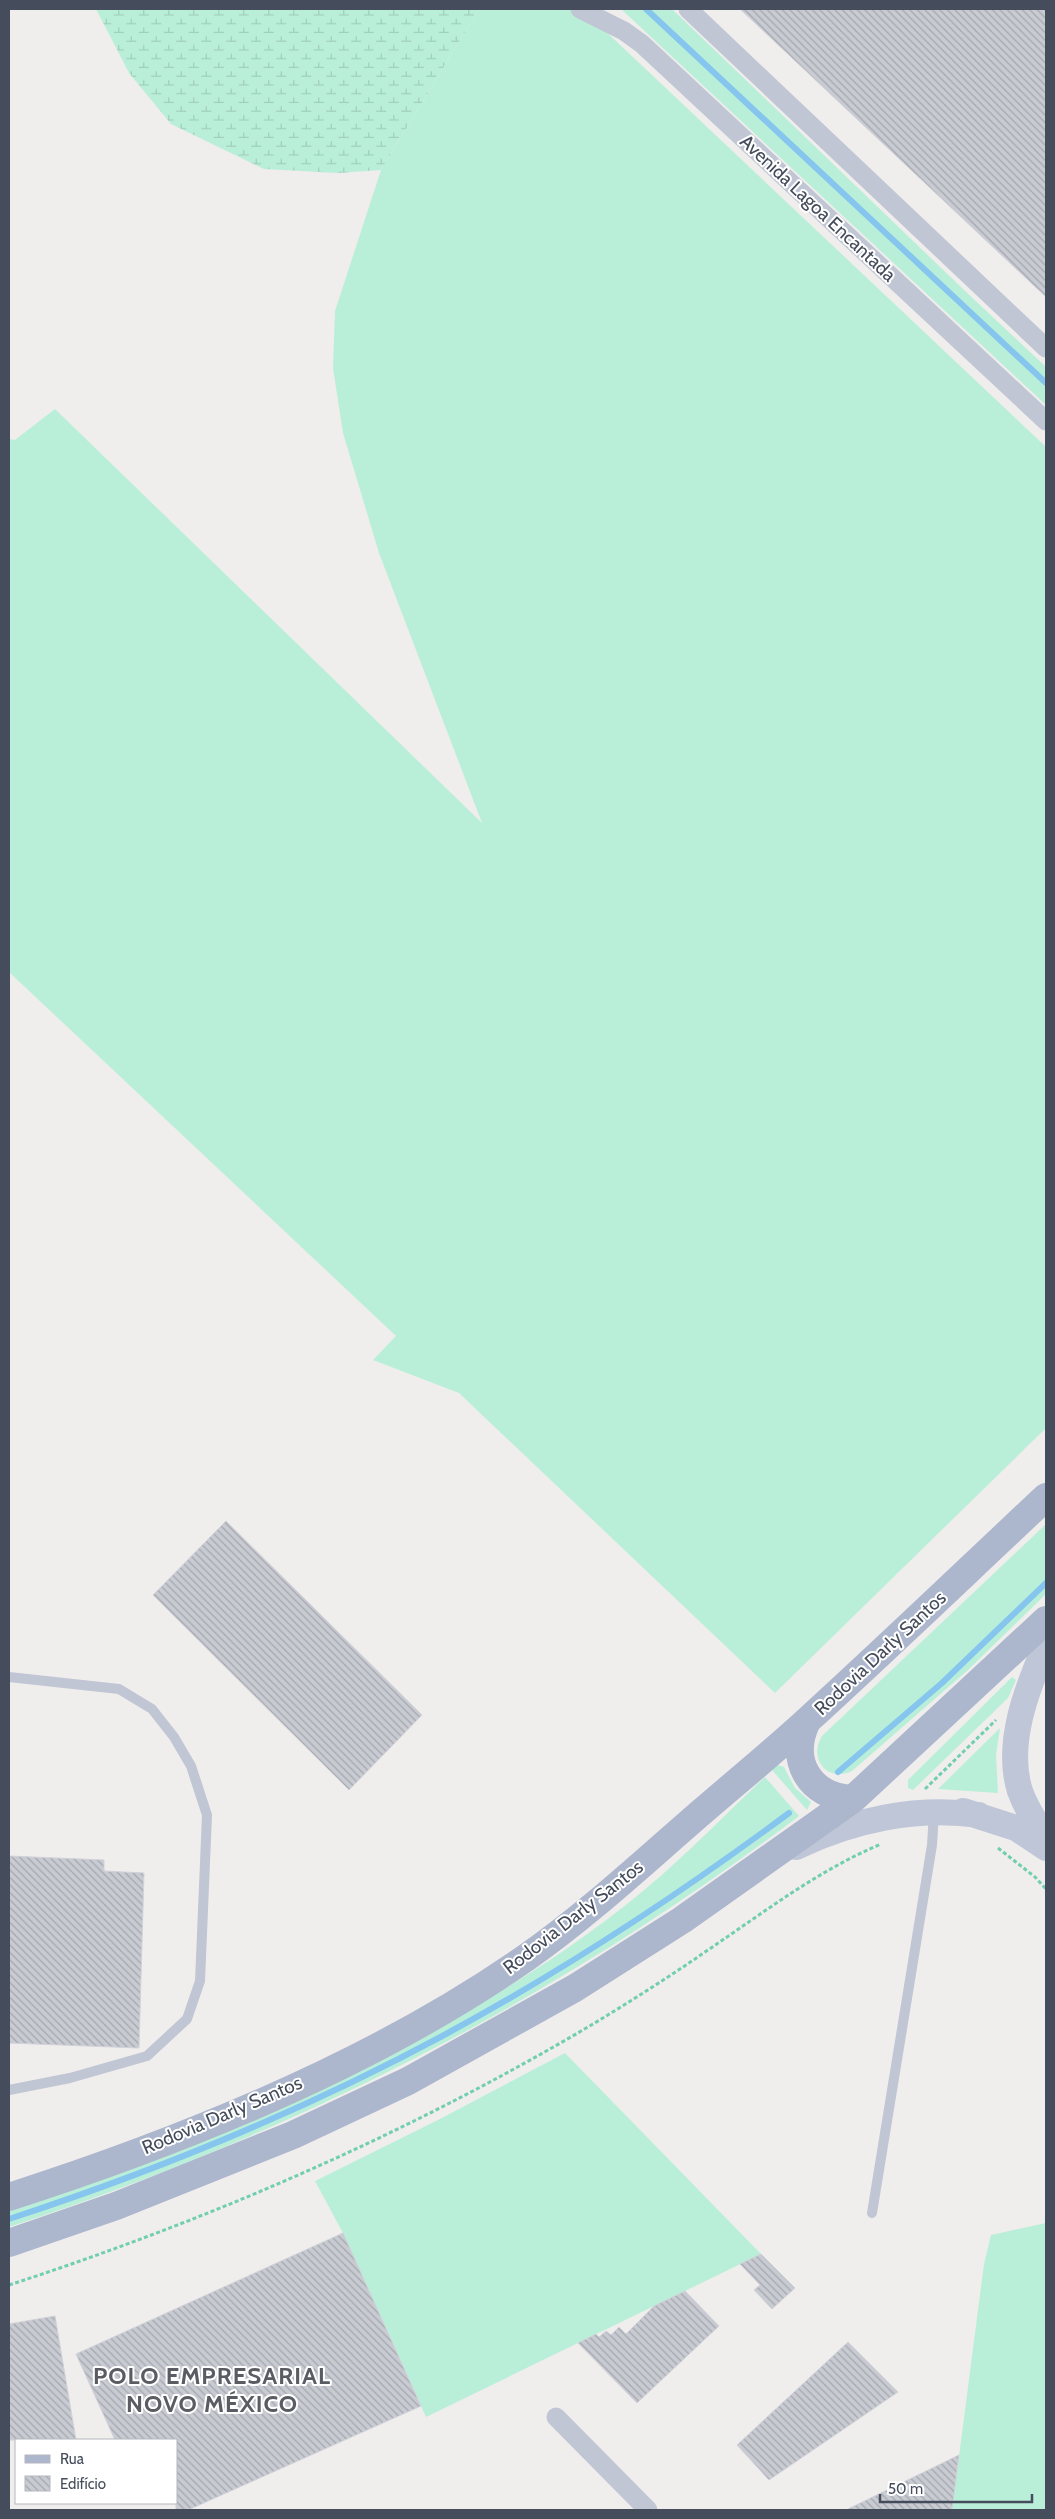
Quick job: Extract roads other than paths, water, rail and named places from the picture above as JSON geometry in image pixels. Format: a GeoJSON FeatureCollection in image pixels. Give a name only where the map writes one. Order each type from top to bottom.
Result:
{"type":"FeatureCollection","features":[{"type":"Feature","properties":{"kind":"main road","name":"Rodovia Darly Santos"},"geometry":{"type":"LineString","coordinates":[[9,2197],[101,2165],[275,2094],[389,2040],[471,1993],[526,1957],[581,1916],[807,1721],[1046,1497]]}},
{"type":"Feature","properties":{"kind":"main road"},"geometry":{"type":"LineString","coordinates":[[9,2243],[116,2206],[234,2160],[408,2081],[575,1988],[682,1920],[853,1799],[1046,1620]]}},
{"type":"Feature","properties":{"kind":"main road"},"geometry":{"type":"LineString","coordinates":[[1046,1645],[1028,1692],[1019,1726],[1015,1752],[1020,1790],[1027,1808],[1046,1838]]}},
{"type":"Feature","properties":{"kind":"main road"},"geometry":{"type":"LineString","coordinates":[[807,1721],[802,1731],[800,1747],[802,1764],[806,1774],[821,1790],[842,1799],[926,1807],[979,1815],[1016,1828],[1046,1848]]}},
{"type":"Feature","properties":{"kind":"main road"},"geometry":{"type":"LineString","coordinates":[[757,1868],[808,1841],[834,1831],[926,1807]]}},
{"type":"Feature","properties":{"kind":"street","name":"Avenida Lagoa Encantada"},"geometry":{"type":"LineString","coordinates":[[580,9],[624,31],[642,44],[1046,421]]}},
{"type":"Feature","properties":{"kind":"street"},"geometry":{"type":"LineString","coordinates":[[688,9],[1046,348]]}},
{"type":"Feature","properties":{"kind":"street"},"geometry":{"type":"LineString","coordinates":[[556,2416],[648,2510]]}},
{"type":"Feature","properties":{"kind":"lane"},"geometry":{"type":"LineString","coordinates":[[9,1677],[120,1690],[152,1709],[174,1737],[191,1766],[207,1815],[200,1981],[187,2019],[146,2056],[70,2078],[9,2090]]}},
{"type":"Feature","properties":{"kind":"lane"},"geometry":{"type":"LineString","coordinates":[[872,2213],[932,1845],[926,1807]]}},
{"type":"Feature","properties":{"kind":"waterway"},"geometry":{"type":"LineString","coordinates":[[646,9],[1046,383]]}},
{"type":"Feature","properties":{"kind":"waterway"},"geometry":{"type":"LineString","coordinates":[[838,1772],[942,1683],[1046,1583]]}},
{"type":"Feature","properties":{"kind":"waterway"},"geometry":{"type":"LineString","coordinates":[[9,2219],[121,2180],[232,2136],[340,2088],[446,2034],[622,1930],[706,1873],[789,1813]]}},
{"type":"Feature","properties":{"kind":"district","name":"POLO EMPRESARIAL NOVO MÉXICO"},"geometry":{"type":"Point","coordinates":[212,2389]}}]}
